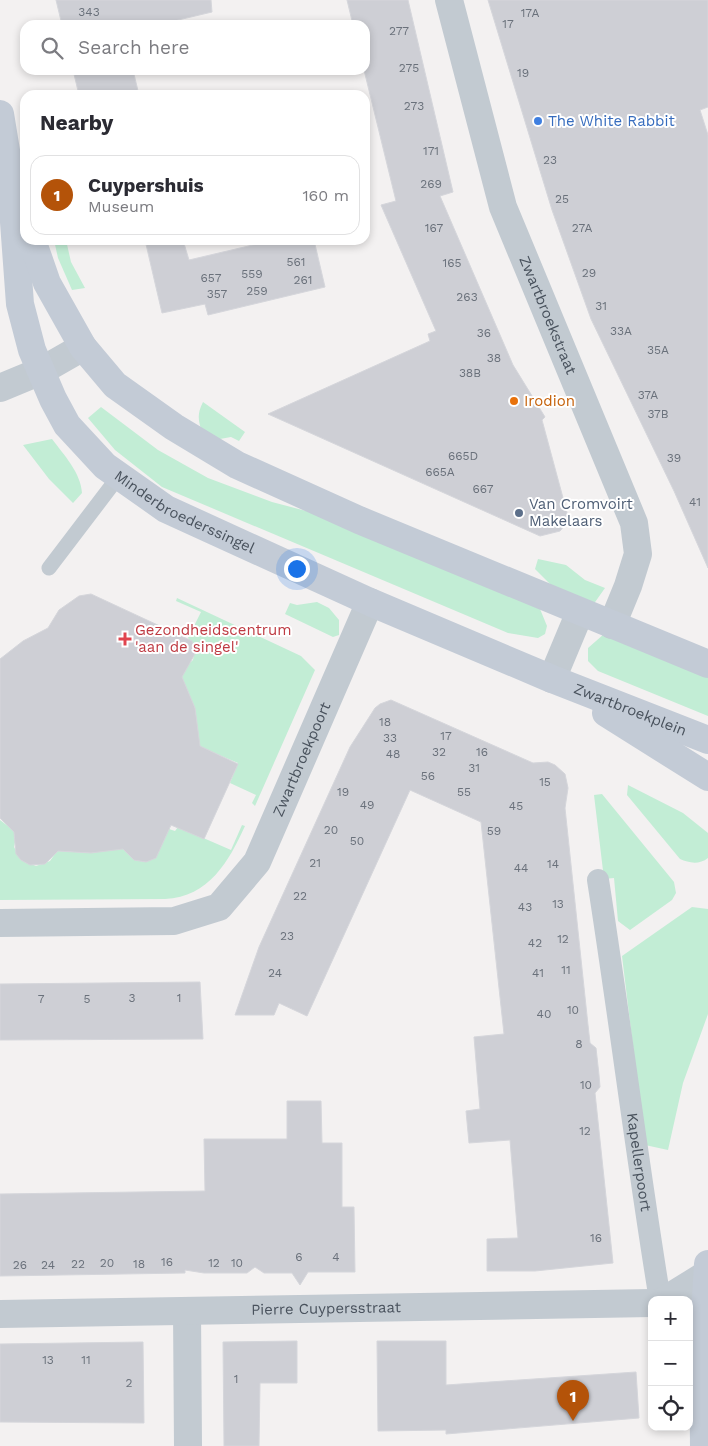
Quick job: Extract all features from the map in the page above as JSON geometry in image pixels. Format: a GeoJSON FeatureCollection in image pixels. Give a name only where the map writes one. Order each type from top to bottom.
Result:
{"type":"FeatureCollection","features":[{"type":"Feature","properties":{"kind":"main road","name":"Minderbroederssingel"},"geometry":{"type":"LineString","coordinates":[[0,114],[11,180],[20,304],[32,350],[52,400],[67,424],[105,466],[166,509],[370,602],[552,679]]}},
{"type":"Feature","properties":{"kind":"main road","name":"Minderbroederssingel"},"geometry":{"type":"LineString","coordinates":[[11,180],[20,206]]}},
{"type":"Feature","properties":{"kind":"main road"},"geometry":{"type":"LineString","coordinates":[[34,245],[48,284],[83,347],[115,386],[174,427],[236,465],[359,520],[708,664]]}},
{"type":"Feature","properties":{"kind":"main road"},"geometry":{"type":"LineString","coordinates":[[552,679],[708,777]]}},
{"type":"Feature","properties":{"kind":"main road","name":"Zwartbroekplein"},"geometry":{"type":"LineString","coordinates":[[552,679],[708,740]]}},
{"type":"Feature","properties":{"kind":"main road"},"geometry":{"type":"LineString","coordinates":[[704,1446],[702,1349],[707,1269]]}},
{"type":"Feature","properties":{"kind":"street","name":"Zwartbroekstraat"},"geometry":{"type":"LineString","coordinates":[[449,0],[503,208],[634,522],[638,554],[612,626]]}},
{"type":"Feature","properties":{"kind":"street"},"geometry":{"type":"LineString","coordinates":[[0,388],[40,371],[83,347]]}},
{"type":"Feature","properties":{"kind":"street","name":"Zwartbroekpoort"},"geometry":{"type":"LineString","coordinates":[[0,922],[174,921],[218,907],[257,862],[370,602]]}},
{"type":"Feature","properties":{"kind":"street"},"geometry":{"type":"LineString","coordinates":[[552,679],[580,612]]}},
{"type":"Feature","properties":{"kind":"street","name":"Kapellerpoort"},"geometry":{"type":"LineString","coordinates":[[598,880],[620,1023],[635,1148],[659,1296]]}},
{"type":"Feature","properties":{"kind":"street"},"geometry":{"type":"LineString","coordinates":[[670,1296],[707,1269]]}},
{"type":"Feature","properties":{"kind":"street","name":"Pierre Cuypersstraat"},"geometry":{"type":"LineString","coordinates":[[0,1314],[648,1303]]}},
{"type":"Feature","properties":{"kind":"street"},"geometry":{"type":"LineString","coordinates":[[187,1311],[188,1446]]}},
{"type":"Feature","properties":{"kind":"lane"},"geometry":{"type":"LineString","coordinates":[[50,568],[119,476]]}},
{"type":"Feature","properties":{"kind":"green space"},"geometry":{"type":"Polygon","coordinates":[[[55,245],[67,245],[71,262],[85,288],[72,290],[58,258],[55,245]]]}},
{"type":"Feature","properties":{"kind":"green space"},"geometry":{"type":"Polygon","coordinates":[[[203,402],[245,432],[239,441],[231,437],[220,439],[202,432],[199,417],[203,402]]]}},
{"type":"Feature","properties":{"kind":"green space"},"geometry":{"type":"Polygon","coordinates":[[[101,407],[158,450],[208,478],[272,502],[329,517],[540,609],[547,626],[545,634],[538,638],[508,633],[162,487],[115,450],[88,418],[101,407]]]}},
{"type":"Feature","properties":{"kind":"green space"},"geometry":{"type":"Polygon","coordinates":[[[52,439],[79,478],[82,493],[73,503],[49,479],[23,445],[52,439]]]}},
{"type":"Feature","properties":{"kind":"green space"},"geometry":{"type":"Polygon","coordinates":[[[538,559],[566,565],[585,580],[605,588],[593,605],[556,590],[535,569],[538,559]]]}},
{"type":"Feature","properties":{"kind":"green space"},"geometry":{"type":"Polygon","coordinates":[[[177,598],[301,656],[315,670],[255,806],[252,803],[256,795],[230,783],[238,763],[198,746],[195,708],[178,673],[193,660],[195,649],[188,638],[201,612],[176,601],[177,598]]]}},
{"type":"Feature","properties":{"kind":"green space"},"geometry":{"type":"Polygon","coordinates":[[[317,602],[329,608],[339,620],[339,635],[333,637],[285,614],[290,603],[297,605],[317,602]]]}},
{"type":"Feature","properties":{"kind":"green space"},"geometry":{"type":"Polygon","coordinates":[[[604,634],[708,674],[708,716],[598,671],[588,661],[588,648],[604,634]]]}},
{"type":"Feature","properties":{"kind":"green space"},"geometry":{"type":"Polygon","coordinates":[[[628,785],[683,813],[708,833],[708,858],[694,863],[680,859],[627,795],[628,785]]]}},
{"type":"Feature","properties":{"kind":"green space"},"geometry":{"type":"Polygon","coordinates":[[[602,794],[674,882],[676,893],[672,900],[630,930],[618,921],[614,878],[604,879],[594,795],[602,794]]]}},
{"type":"Feature","properties":{"kind":"green space"},"geometry":{"type":"Polygon","coordinates":[[[0,820],[17,833],[14,847],[21,860],[36,866],[50,861],[57,851],[91,853],[122,847],[134,860],[146,862],[157,854],[169,829],[175,831],[178,827],[231,850],[242,825],[245,826],[232,852],[215,875],[194,892],[180,897],[165,899],[0,900],[0,820]]]}},
{"type":"Feature","properties":{"kind":"green space"},"geometry":{"type":"Polygon","coordinates":[[[692,907],[708,909],[708,1014],[683,1083],[668,1150],[645,1145],[622,956],[692,907]]]}},
{"type":"Feature","properties":{"kind":"building"},"geometry":{"type":"Polygon","coordinates":[[[56,0],[211,0],[212,12],[178,20],[61,20],[56,0]]]}},
{"type":"Feature","properties":{"kind":"building"},"geometry":{"type":"Polygon","coordinates":[[[347,0],[408,0],[453,192],[440,196],[513,365],[545,417],[542,420],[569,520],[560,531],[540,536],[268,414],[430,341],[428,334],[436,331],[381,205],[396,201],[365,75],[370,75],[370,20],[352,20],[347,0]]]}},
{"type":"Feature","properties":{"kind":"building"},"geometry":{"type":"Polygon","coordinates":[[[488,0],[708,0],[708,107],[700,110],[708,135],[708,568],[674,491],[591,319],[552,210],[488,0]]]}},
{"type":"Feature","properties":{"kind":"building"},"geometry":{"type":"Polygon","coordinates":[[[74,75],[134,75],[138,90],[78,90],[74,75]]]}},
{"type":"Feature","properties":{"kind":"building"},"geometry":{"type":"Polygon","coordinates":[[[146,245],[184,245],[189,260],[253,245],[315,245],[325,287],[208,315],[205,304],[162,313],[146,245]]]}},
{"type":"Feature","properties":{"kind":"building"},"geometry":{"type":"Polygon","coordinates":[[[91,594],[192,641],[196,652],[182,677],[195,708],[200,746],[238,764],[204,839],[171,825],[156,858],[146,862],[134,860],[123,849],[91,853],[58,851],[45,864],[30,865],[21,860],[16,854],[14,832],[0,818],[0,659],[23,641],[48,628],[59,610],[79,596],[91,594]]]}},
{"type":"Feature","properties":{"kind":"building"},"geometry":{"type":"Polygon","coordinates":[[[391,700],[533,763],[548,762],[555,765],[565,774],[568,788],[565,808],[590,1043],[596,1048],[599,1075],[600,1087],[595,1093],[613,1263],[535,1271],[487,1271],[487,1239],[518,1238],[510,1140],[469,1143],[466,1111],[480,1109],[474,1037],[504,1034],[481,822],[410,790],[307,1016],[279,1003],[274,1015],[235,1015],[259,947],[350,747],[375,708],[391,700]]]}},
{"type":"Feature","properties":{"kind":"building"},"geometry":{"type":"Polygon","coordinates":[[[200,982],[203,1039],[0,1040],[0,984],[200,982]]]}},
{"type":"Feature","properties":{"kind":"building"},"geometry":{"type":"Polygon","coordinates":[[[287,1101],[321,1101],[322,1143],[342,1143],[342,1207],[354,1207],[355,1272],[308,1272],[300,1285],[292,1273],[264,1273],[255,1267],[247,1273],[204,1273],[185,1270],[185,1273],[0,1276],[0,1194],[205,1191],[204,1139],[287,1139],[287,1101]]]}},
{"type":"Feature","properties":{"kind":"building"},"geometry":{"type":"Polygon","coordinates":[[[297,1341],[297,1383],[260,1383],[259,1446],[224,1446],[223,1342],[297,1341]]]}},
{"type":"Feature","properties":{"kind":"building"},"geometry":{"type":"Polygon","coordinates":[[[377,1341],[446,1341],[446,1385],[636,1372],[639,1418],[446,1434],[446,1430],[378,1431],[377,1341]]]}},
{"type":"Feature","properties":{"kind":"building"},"geometry":{"type":"Polygon","coordinates":[[[143,1342],[144,1423],[0,1422],[0,1344],[143,1342]]]}},
{"type":"Feature","properties":{"kind":"place","name":"The White Rabbit"},"geometry":{"type":"Point","coordinates":[538,121]}},
{"type":"Feature","properties":{"kind":"place","name":"Irodion"},"geometry":{"type":"Point","coordinates":[514,401]}},
{"type":"Feature","properties":{"kind":"place","name":"Van Cromvoirt Makelaars"},"geometry":{"type":"Point","coordinates":[519,513]}},
{"type":"Feature","properties":{"kind":"place","name":"Gezondheidscentrum 'aan de singel'"},"geometry":{"type":"Point","coordinates":[125,639]}},
{"type":"Feature","properties":{"kind":"place","name":"Cuypershuis"},"geometry":{"type":"Point","coordinates":[573,1421]}}]}
